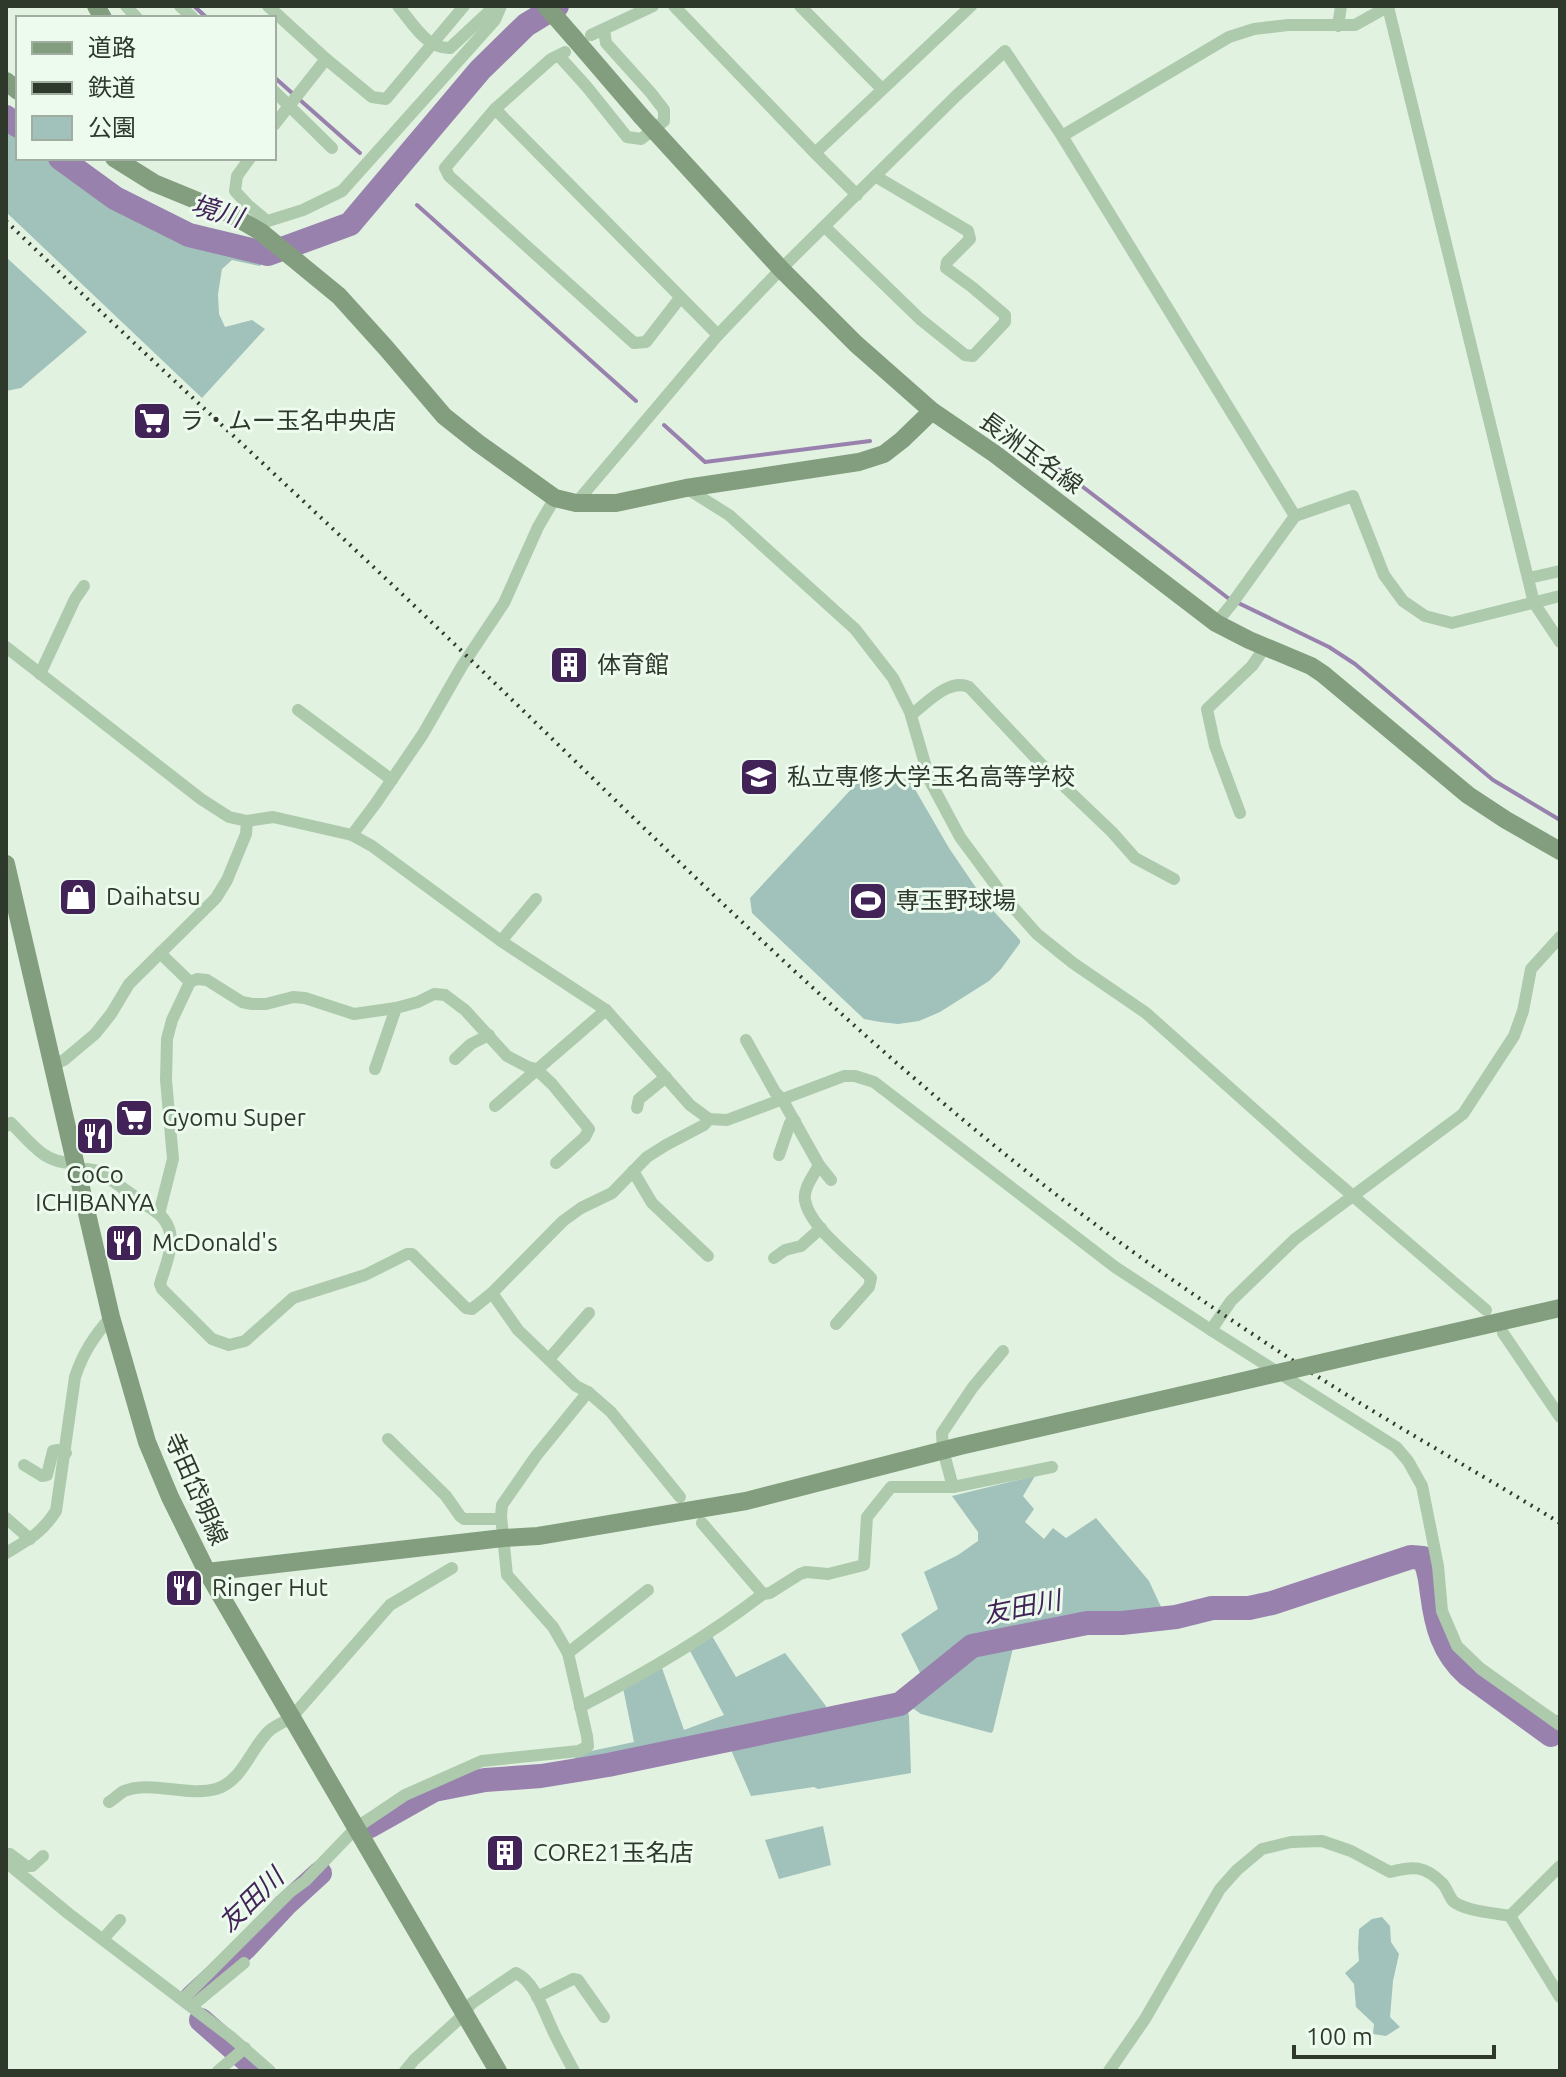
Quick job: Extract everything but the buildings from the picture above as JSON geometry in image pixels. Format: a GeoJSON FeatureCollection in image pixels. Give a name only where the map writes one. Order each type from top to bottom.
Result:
{"type":"FeatureCollection","features":[{"type":"Feature","properties":{"kind":"main road","name":"長洲玉名線"},"geometry":{"type":"LineString","coordinates":[[546,6],[570,41],[781,269],[856,344],[932,411],[995,454],[1216,623],[1311,666],[1468,795],[1560,851]]}},
{"type":"Feature","properties":{"kind":"main road"},"geometry":{"type":"LineString","coordinates":[[119,160],[154,183],[260,226],[293,260],[339,296],[444,416],[555,498],[576,503],[616,503],[686,488],[859,462],[884,454],[932,411]]}},
{"type":"Feature","properties":{"kind":"main road","name":"寺田岱明線"},"geometry":{"type":"LineString","coordinates":[[6,864],[111,1317],[147,1442],[207,1572],[498,2071]]}},
{"type":"Feature","properties":{"kind":"main road"},"geometry":{"type":"LineString","coordinates":[[207,1572],[538,1536],[746,1501],[943,1450],[1560,1308]]}},
{"type":"Feature","properties":{"kind":"street"},"geometry":{"type":"LineString","coordinates":[[268,6],[372,97],[386,99],[464,6]]}},
{"type":"Feature","properties":{"kind":"street"},"geometry":{"type":"LineString","coordinates":[[398,6],[431,44],[442,48],[450,48],[495,6]]}},
{"type":"Feature","properties":{"kind":"street"},"geometry":{"type":"LineString","coordinates":[[249,160],[237,176],[235,191],[248,205],[260,226],[342,191],[495,20],[501,6]]}},
{"type":"Feature","properties":{"kind":"street"},"geometry":{"type":"LineString","coordinates":[[653,6],[604,30],[570,41],[495,109],[445,168],[449,176],[634,343],[646,342],[680,298]]}},
{"type":"Feature","properties":{"kind":"street"},"geometry":{"type":"LineString","coordinates":[[674,6],[857,195]]}},
{"type":"Feature","properties":{"kind":"street"},"geometry":{"type":"LineString","coordinates":[[800,6],[882,89]]}},
{"type":"Feature","properties":{"kind":"street"},"geometry":{"type":"LineString","coordinates":[[815,153],[971,6]]}},
{"type":"Feature","properties":{"kind":"street"},"geometry":{"type":"LineString","coordinates":[[1338,26],[1341,6]]}},
{"type":"Feature","properties":{"kind":"street"},"geometry":{"type":"LineString","coordinates":[[1062,136],[1229,37],[1254,29],[1288,25],[1355,25],[1388,6],[1534,603],[1560,642]]}},
{"type":"Feature","properties":{"kind":"street"},"geometry":{"type":"LineString","coordinates":[[604,30],[606,43],[664,110],[664,121],[647,123]]}},
{"type":"Feature","properties":{"kind":"street"},"geometry":{"type":"LineString","coordinates":[[576,503],[718,335],[781,269],[1005,51],[1062,136],[1295,516]]}},
{"type":"Feature","properties":{"kind":"street"},"geometry":{"type":"LineString","coordinates":[[276,122],[326,59]]}},
{"type":"Feature","properties":{"kind":"street"},"geometry":{"type":"LineString","coordinates":[[276,92],[294,99],[332,148]]}},
{"type":"Feature","properties":{"kind":"street"},"geometry":{"type":"LineString","coordinates":[[495,109],[718,335]]}},
{"type":"Feature","properties":{"kind":"street"},"geometry":{"type":"LineString","coordinates":[[825,227],[920,319],[965,355],[973,356],[1005,322],[1005,315],[946,268],[947,262],[970,239],[968,231],[875,176]]}},
{"type":"Feature","properties":{"kind":"street"},"geometry":{"type":"LineString","coordinates":[[686,488],[729,515],[855,629],[893,678],[911,715],[930,781],[960,837],[1005,898],[1037,934],[1146,1013],[1486,1310]]}},
{"type":"Feature","properties":{"kind":"street"},"geometry":{"type":"LineString","coordinates":[[1216,623],[1295,516],[1353,496],[1384,575],[1403,601],[1425,616],[1452,623],[1560,596]]}},
{"type":"Feature","properties":{"kind":"street"},"geometry":{"type":"LineString","coordinates":[[352,835],[423,734],[462,666],[504,603],[538,527],[555,498]]}},
{"type":"Feature","properties":{"kind":"street"},"geometry":{"type":"LineString","coordinates":[[1529,578],[1560,571]]}},
{"type":"Feature","properties":{"kind":"street"},"geometry":{"type":"LineString","coordinates":[[40,674],[84,586]]}},
{"type":"Feature","properties":{"kind":"street"},"geometry":{"type":"LineString","coordinates":[[6,647],[201,799],[229,817],[247,821],[273,817],[352,835],[372,846],[501,941],[606,1010],[690,1105],[709,1119],[727,1120],[844,1076],[874,1082],[1115,1267],[1396,1447],[1422,1486],[1438,1566],[1442,1611],[1457,1646],[1481,1669],[1559,1724]]}},
{"type":"Feature","properties":{"kind":"street"},"geometry":{"type":"LineString","coordinates":[[1240,813],[1215,746],[1207,709],[1252,666],[1265,647]]}},
{"type":"Feature","properties":{"kind":"street"},"geometry":{"type":"LineString","coordinates":[[911,715],[950,686],[961,683],[969,687],[1135,858],[1174,879]]}},
{"type":"Feature","properties":{"kind":"street"},"geometry":{"type":"LineString","coordinates":[[298,710],[392,780]]}},
{"type":"Feature","properties":{"kind":"street"},"geometry":{"type":"LineString","coordinates":[[52,1065],[64,1060],[95,1034],[129,984],[216,898],[246,834],[247,821]]}},
{"type":"Feature","properties":{"kind":"street"},"geometry":{"type":"LineString","coordinates":[[501,941],[536,899]]}},
{"type":"Feature","properties":{"kind":"street"},"geometry":{"type":"LineString","coordinates":[[1211,1330],[1231,1301],[1295,1239],[1463,1114],[1514,1036],[1523,1011],[1531,969],[1560,937]]}},
{"type":"Feature","properties":{"kind":"street"},"geometry":{"type":"LineString","coordinates":[[160,953],[190,982]]}},
{"type":"Feature","properties":{"kind":"street"},"geometry":{"type":"LineString","coordinates":[[159,1214],[173,1159],[166,1080],[167,1039],[172,1020],[190,982],[197,979],[207,980],[242,1002],[266,1004],[293,997],[305,998],[354,1014],[396,1008],[434,994],[445,995],[465,1010],[507,1056],[536,1069],[589,1129],[585,1137],[556,1163]]}},
{"type":"Feature","properties":{"kind":"street"},"geometry":{"type":"LineString","coordinates":[[375,1069],[396,1008]]}},
{"type":"Feature","properties":{"kind":"street"},"geometry":{"type":"LineString","coordinates":[[495,1106],[606,1010]]}},
{"type":"Feature","properties":{"kind":"street"},"geometry":{"type":"LineString","coordinates":[[455,1059],[471,1044],[489,1035]]}},
{"type":"Feature","properties":{"kind":"street"},"geometry":{"type":"LineString","coordinates":[[746,1040],[819,1165],[831,1180]]}},
{"type":"Feature","properties":{"kind":"street"},"geometry":{"type":"LineString","coordinates":[[637,1108],[639,1099],[666,1077]]}},
{"type":"Feature","properties":{"kind":"street"},"geometry":{"type":"LineString","coordinates":[[6,1126],[11,1123],[52,1161],[99,1171],[168,1222],[170,1252],[160,1284],[162,1289],[212,1339],[229,1345],[245,1341],[293,1298],[365,1275],[407,1254],[412,1254],[466,1308],[472,1309],[492,1293],[563,1221],[612,1193],[647,1157],[704,1125],[709,1119]]}},
{"type":"Feature","properties":{"kind":"street"},"geometry":{"type":"LineString","coordinates":[[779,1155],[790,1123],[795,1121]]}},
{"type":"Feature","properties":{"kind":"street"},"geometry":{"type":"LineString","coordinates":[[819,1165],[806,1190],[805,1200],[811,1214],[871,1278],[869,1287],[836,1324]]}},
{"type":"Feature","properties":{"kind":"street"},"geometry":{"type":"LineString","coordinates":[[633,1171],[652,1203],[708,1256]]}},
{"type":"Feature","properties":{"kind":"street"},"geometry":{"type":"LineString","coordinates":[[774,1258],[785,1250],[801,1246],[821,1228]]}},
{"type":"Feature","properties":{"kind":"street"},"geometry":{"type":"LineString","coordinates":[[492,1293],[518,1330],[576,1386],[611,1412],[680,1497]]}},
{"type":"Feature","properties":{"kind":"street"},"geometry":{"type":"LineString","coordinates":[[549,1359],[589,1313]]}},
{"type":"Feature","properties":{"kind":"street"},"geometry":{"type":"LineString","coordinates":[[6,1553],[36,1536],[56,1511],[75,1377],[81,1358],[94,1336],[111,1317]]}},
{"type":"Feature","properties":{"kind":"street"},"geometry":{"type":"LineString","coordinates":[[1503,1333],[1560,1417]]}},
{"type":"Feature","properties":{"kind":"street"},"geometry":{"type":"LineString","coordinates":[[953,1487],[943,1450],[942,1433],[973,1387],[1003,1351]]}},
{"type":"Feature","properties":{"kind":"street"},"geometry":{"type":"LineString","coordinates":[[188,2003],[290,1892],[305,1881],[356,1828],[405,1795],[482,1761],[579,1751],[588,1746],[568,1653],[553,1627],[507,1575],[501,1519],[502,1505],[536,1456],[588,1392]]}},
{"type":"Feature","properties":{"kind":"street"},"geometry":{"type":"LineString","coordinates":[[388,1439],[446,1496],[464,1519],[501,1519]]}},
{"type":"Feature","properties":{"kind":"street"},"geometry":{"type":"LineString","coordinates":[[24,1465],[42,1476],[47,1475],[53,1451],[66,1453]]}},
{"type":"Feature","properties":{"kind":"street"},"geometry":{"type":"LineString","coordinates":[[580,1707],[724,1624],[763,1594],[770,1593],[800,1574],[828,1574],[864,1565],[867,1517],[891,1487],[953,1487],[1052,1467]]}},
{"type":"Feature","properties":{"kind":"street"},"geometry":{"type":"LineString","coordinates":[[6,1518],[30,1539]]}},
{"type":"Feature","properties":{"kind":"street"},"geometry":{"type":"LineString","coordinates":[[702,1523],[763,1594]]}},
{"type":"Feature","properties":{"kind":"street"},"geometry":{"type":"LineString","coordinates":[[109,1802],[124,1791],[142,1788],[218,1789],[240,1771],[271,1729],[291,1718],[390,1605],[452,1568]]}},
{"type":"Feature","properties":{"kind":"street"},"geometry":{"type":"LineString","coordinates":[[568,1653],[648,1590]]}},
{"type":"Feature","properties":{"kind":"street"},"geometry":{"type":"LineString","coordinates":[[1109,2071],[1145,2019],[1220,1889],[1262,1849],[1291,1842],[1322,1841],[1351,1851],[1390,1872],[1411,1866],[1429,1872],[1444,1885],[1454,1901],[1467,1908],[1510,1916],[1560,1997]]}},
{"type":"Feature","properties":{"kind":"street"},"geometry":{"type":"LineString","coordinates":[[6,1854],[26,1866],[32,1866],[43,1856]]}},
{"type":"Feature","properties":{"kind":"street"},"geometry":{"type":"LineString","coordinates":[[6,1862],[188,2003],[241,2052],[270,2071]]}},
{"type":"Feature","properties":{"kind":"street"},"geometry":{"type":"LineString","coordinates":[[1510,1916],[1560,1866]]}},
{"type":"Feature","properties":{"kind":"street"},"geometry":{"type":"LineString","coordinates":[[103,1939],[120,1920]]}},
{"type":"Feature","properties":{"kind":"street"},"geometry":{"type":"LineString","coordinates":[[188,2003],[197,2002],[244,1963]]}},
{"type":"Feature","properties":{"kind":"street"},"geometry":{"type":"LineString","coordinates":[[405,2071],[472,2003],[516,1973],[521,1975],[537,1997],[574,2071]]}},
{"type":"Feature","properties":{"kind":"street"},"geometry":{"type":"LineString","coordinates":[[537,1997],[573,1979],[578,1980],[604,2017]]}},
{"type":"Feature","properties":{"kind":"street"},"geometry":{"type":"LineString","coordinates":[[218,2071],[241,2052]]}},
{"type":"Feature","properties":{"kind":"green space"},"geometry":{"type":"Polygon","coordinates":[[[6,117],[16,124],[16,160],[63,160],[115,198],[189,235],[268,254],[260,266],[232,260],[222,269],[218,294],[219,314],[225,327],[252,320],[265,329],[202,398],[6,212],[6,117]]]}},
{"type":"Feature","properties":{"kind":"green space"},"geometry":{"type":"Polygon","coordinates":[[[6,257],[87,332],[21,388],[6,391],[6,257]]]}},
{"type":"Feature","properties":{"kind":"green space","name":"専玉野球場"},"geometry":{"type":"Polygon","coordinates":[[[909,779],[949,848],[987,904],[1020,943],[989,981],[940,1012],[919,1021],[898,1024],[864,1019],[752,913],[750,898],[858,782],[909,779]]]}},
{"type":"Feature","properties":{"kind":"green space"},"geometry":{"type":"Polygon","coordinates":[[[1035,1476],[1023,1496],[1034,1509],[1025,1522],[1044,1539],[1053,1528],[1066,1538],[1096,1518],[1149,1581],[1162,1609],[1105,1615],[970,1642],[922,1677],[901,1634],[938,1609],[924,1572],[978,1541],[978,1532],[952,1496],[1035,1476]]]}},
{"type":"Feature","properties":{"kind":"green space"},"geometry":{"type":"Polygon","coordinates":[[[712,1636],[736,1677],[785,1653],[826,1706],[822,1716],[570,1769],[577,1754],[634,1742],[623,1688],[662,1668],[684,1730],[724,1715],[689,1649],[712,1636]]]}},
{"type":"Feature","properties":{"kind":"green space"},"geometry":{"type":"Polygon","coordinates":[[[1013,1648],[991,1733],[921,1714],[908,1705],[973,1650],[1013,1648]]]}},
{"type":"Feature","properties":{"kind":"green space"},"geometry":{"type":"Polygon","coordinates":[[[906,1705],[911,1773],[818,1789],[814,1787],[751,1796],[728,1743],[875,1713],[906,1705]]]}},
{"type":"Feature","properties":{"kind":"green space"},"geometry":{"type":"Polygon","coordinates":[[[823,1826],[831,1865],[779,1879],[765,1840],[823,1826]]]}},
{"type":"Feature","properties":{"kind":"green space"},"geometry":{"type":"Polygon","coordinates":[[[1382,1917],[1390,1926],[1391,1942],[1399,1954],[1390,2017],[1400,2027],[1386,2036],[1373,2034],[1374,2024],[1356,2007],[1354,1984],[1345,1973],[1359,1961],[1359,1929],[1372,1919],[1382,1917]]]}},
{"type":"Feature","properties":{"kind":"waterway"},"geometry":{"type":"LineString","coordinates":[[194,6],[205,16]]}},
{"type":"Feature","properties":{"kind":"waterway","name":"境川"},"geometry":{"type":"LineString","coordinates":[[63,160],[115,198],[189,235],[268,254],[350,224],[480,70],[526,25],[557,6]]}},
{"type":"Feature","properties":{"kind":"waterway"},"geometry":{"type":"LineString","coordinates":[[276,79],[360,153]]}},
{"type":"Feature","properties":{"kind":"waterway","name":"境川"},"geometry":{"type":"LineString","coordinates":[[6,117],[16,124]]}},
{"type":"Feature","properties":{"kind":"waterway"},"geometry":{"type":"LineString","coordinates":[[417,205],[636,401]]}},
{"type":"Feature","properties":{"kind":"waterway"},"geometry":{"type":"LineString","coordinates":[[664,425],[705,462],[870,441]]}},
{"type":"Feature","properties":{"kind":"waterway"},"geometry":{"type":"LineString","coordinates":[[1029,451],[1066,474],[1228,598],[1329,647],[1355,664],[1493,780],[1560,820]]}},
{"type":"Feature","properties":{"kind":"waterway","name":"友田川"},"geometry":{"type":"LineString","coordinates":[[370,1826],[434,1790],[485,1780],[541,1776],[608,1765],[900,1704],[972,1646],[1087,1623],[1176,1617],[1212,1608],[1249,1608],[1411,1557],[1423,1558],[1425,1562],[1439,1628],[1446,1647],[1459,1666],[1551,1735],[1560,1727]]}},
{"type":"Feature","properties":{"kind":"waterway","name":"友田川"},"geometry":{"type":"LineString","coordinates":[[192,1997],[320,1873]]}},
{"type":"Feature","properties":{"kind":"waterway","name":"友田川"},"geometry":{"type":"LineString","coordinates":[[201,2020],[259,2071]]}},
{"type":"Feature","properties":{"kind":"railway"},"geometry":{"type":"LineString","coordinates":[[6,221],[416,607],[765,944],[992,1144],[1100,1228],[1247,1330],[1369,1409],[1560,1523]]}},
{"type":"Feature","properties":{"kind":"place","name":"ラ・ムー玉名中央店"},"geometry":{"type":"Point","coordinates":[152,421]}},
{"type":"Feature","properties":{"kind":"place","name":"体育館"},"geometry":{"type":"Point","coordinates":[569,665]}},
{"type":"Feature","properties":{"kind":"place","name":"私立専修大学玉名高等学校"},"geometry":{"type":"Point","coordinates":[759,777]}},
{"type":"Feature","properties":{"kind":"place","name":"Daihatsu"},"geometry":{"type":"Point","coordinates":[78,897]}},
{"type":"Feature","properties":{"kind":"place","name":"専玉野球場"},"geometry":{"type":"Point","coordinates":[868,901]}},
{"type":"Feature","properties":{"kind":"place","name":"Gyomu Super"},"geometry":{"type":"Point","coordinates":[134,1118]}},
{"type":"Feature","properties":{"kind":"place","name":"CoCo ICHIBANYA"},"geometry":{"type":"Point","coordinates":[95,1136]}},
{"type":"Feature","properties":{"kind":"place","name":"McDonald's"},"geometry":{"type":"Point","coordinates":[124,1243]}},
{"type":"Feature","properties":{"kind":"place","name":"Ringer Hut"},"geometry":{"type":"Point","coordinates":[184,1588]}},
{"type":"Feature","properties":{"kind":"place","name":"CORE21玉名店"},"geometry":{"type":"Point","coordinates":[505,1853]}}]}
